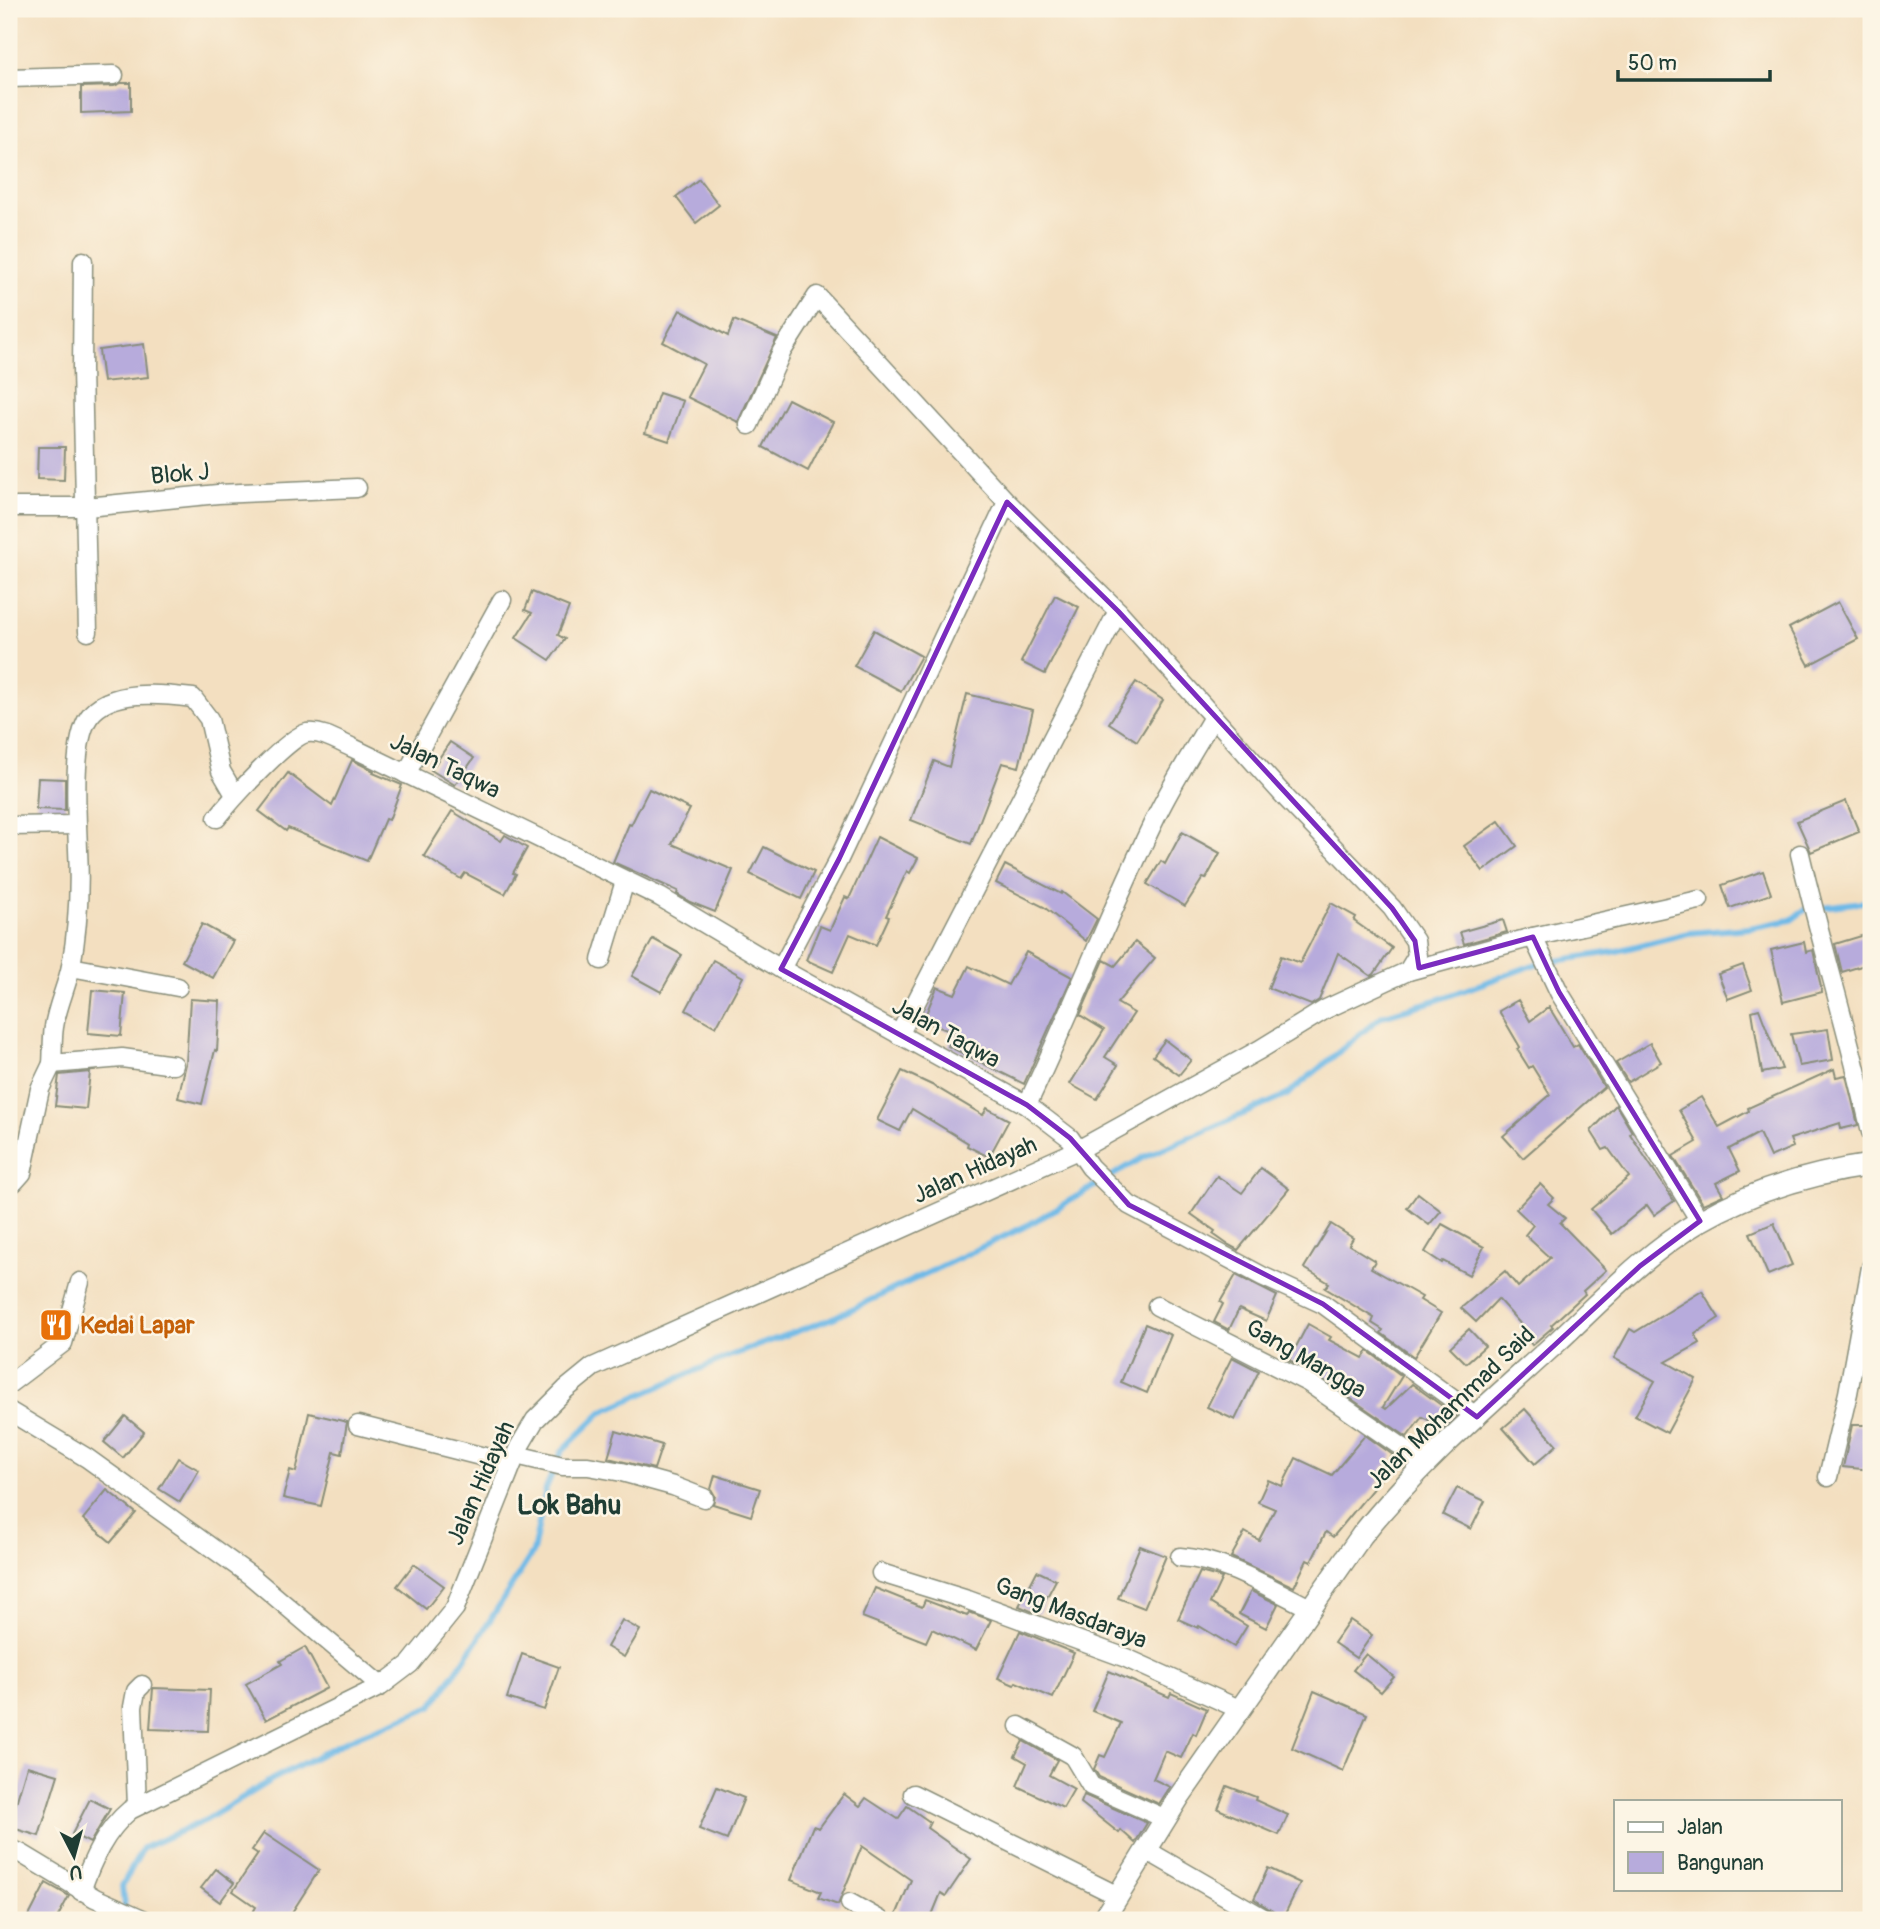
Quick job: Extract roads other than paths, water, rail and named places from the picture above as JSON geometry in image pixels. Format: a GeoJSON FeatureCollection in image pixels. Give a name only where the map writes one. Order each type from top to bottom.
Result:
{"type":"FeatureCollection","features":[{"type":"Feature","properties":{"kind":"street"},"geometry":{"type":"LineString","coordinates":[[9,78],[114,75]]}},
{"type":"Feature","properties":{"kind":"street"},"geometry":{"type":"LineString","coordinates":[[83,261],[82,369],[88,632]]}},
{"type":"Feature","properties":{"kind":"street"},"geometry":{"type":"LineString","coordinates":[[749,425],[782,351],[817,296],[1007,502],[1118,611],[1287,799],[1392,908],[1415,940],[1417,956],[1408,971]]}},
{"type":"Feature","properties":{"kind":"street","name":"Blok J"},"geometry":{"type":"LineString","coordinates":[[9,507],[87,507],[218,494],[357,488]]}},
{"type":"Feature","properties":{"kind":"street"},"geometry":{"type":"LineString","coordinates":[[780,969],[839,859],[1007,502]]}},
{"type":"Feature","properties":{"kind":"street"},"geometry":{"type":"LineString","coordinates":[[406,774],[502,600]]}},
{"type":"Feature","properties":{"kind":"street"},"geometry":{"type":"LineString","coordinates":[[899,1035],[1118,611]]}},
{"type":"Feature","properties":{"kind":"street"},"geometry":{"type":"LineString","coordinates":[[9,1182],[14,1182],[22,1173],[40,1089],[52,1065],[54,1026],[71,967],[77,919],[79,748],[87,719],[100,705],[122,698],[168,694],[194,698],[209,719],[221,771],[235,795],[217,818]]}},
{"type":"Feature","properties":{"kind":"street"},"geometry":{"type":"LineString","coordinates":[[1027,1105],[1158,812],[1213,718]]}},
{"type":"Feature","properties":{"kind":"street","name":"Jalan Taqwa"},"geometry":{"type":"LineString","coordinates":[[235,795],[287,744],[306,733],[323,734],[660,897],[780,969],[1027,1105],[1070,1138],[1090,1167],[1129,1205],[1262,1276],[1323,1304],[1477,1416]]}},
{"type":"Feature","properties":{"kind":"street"},"geometry":{"type":"LineString","coordinates":[[9,826],[77,825]]}},
{"type":"Feature","properties":{"kind":"street"},"geometry":{"type":"LineString","coordinates":[[1800,854],[1819,934],[1855,1059],[1871,1132]]}},
{"type":"Feature","properties":{"kind":"street"},"geometry":{"type":"LineString","coordinates":[[601,960],[625,881]]}},
{"type":"Feature","properties":{"kind":"street","name":"Jalan Hidayah"},"geometry":{"type":"LineString","coordinates":[[88,1895],[98,1849],[122,1817],[137,1806],[381,1686],[410,1664],[454,1608],[514,1459],[535,1420],[593,1367],[1080,1149],[1259,1050],[1326,1009],[1408,971],[1536,944],[1699,900]]}},
{"type":"Feature","properties":{"kind":"street"},"geometry":{"type":"LineString","coordinates":[[1536,944],[1559,992],[1700,1221]]}},
{"type":"Feature","properties":{"kind":"street"},"geometry":{"type":"LineString","coordinates":[[71,967],[178,987]]}},
{"type":"Feature","properties":{"kind":"street"},"geometry":{"type":"LineString","coordinates":[[52,1065],[122,1058],[174,1065]]}},
{"type":"Feature","properties":{"kind":"street","name":"Jalan Mohammad Said"},"geometry":{"type":"LineString","coordinates":[[1103,1920],[1239,1709],[1362,1535],[1388,1502],[1425,1463],[1640,1266],[1700,1221],[1733,1204],[1781,1186],[1830,1171],[1871,1165]]}},
{"type":"Feature","properties":{"kind":"street"},"geometry":{"type":"LineString","coordinates":[[1828,1477],[1848,1393],[1871,1267]]}},
{"type":"Feature","properties":{"kind":"street"},"geometry":{"type":"LineString","coordinates":[[9,1384],[63,1343],[80,1282]]}},
{"type":"Feature","properties":{"kind":"street","name":"Gang Mangga"},"geometry":{"type":"LineString","coordinates":[[1157,1306],[1309,1383],[1425,1463]]}},
{"type":"Feature","properties":{"kind":"street"},"geometry":{"type":"LineString","coordinates":[[9,1411],[87,1458],[251,1576],[381,1686]]}},
{"type":"Feature","properties":{"kind":"street"},"geometry":{"type":"LineString","coordinates":[[358,1425],[514,1459],[541,1460],[563,1466],[588,1466],[622,1472],[704,1498]]}},
{"type":"Feature","properties":{"kind":"street"},"geometry":{"type":"LineString","coordinates":[[1180,1557],[1197,1558],[1220,1565],[1311,1609]]}},
{"type":"Feature","properties":{"kind":"street","name":"Gang Masdaraya"},"geometry":{"type":"LineString","coordinates":[[881,1573],[968,1600],[1126,1658],[1239,1709]]}},
{"type":"Feature","properties":{"kind":"street"},"geometry":{"type":"LineString","coordinates":[[137,1806],[133,1707],[136,1691],[142,1685]]}},
{"type":"Feature","properties":{"kind":"street"},"geometry":{"type":"LineString","coordinates":[[1019,1726],[1073,1756],[1091,1787],[1166,1819]]}},
{"type":"Feature","properties":{"kind":"street"},"geometry":{"type":"LineString","coordinates":[[913,1794],[1118,1896]]}},
{"type":"Feature","properties":{"kind":"street"},"geometry":{"type":"LineString","coordinates":[[9,1848],[88,1895],[145,1920]]}},
{"type":"Feature","properties":{"kind":"street"},"geometry":{"type":"LineString","coordinates":[[1146,1850],[1267,1920]]}},
{"type":"Feature","properties":{"kind":"street"},"geometry":{"type":"LineString","coordinates":[[850,1903],[880,1920]]}},
{"type":"Feature","properties":{"kind":"waterway"},"geometry":{"type":"LineString","coordinates":[[120,1920],[124,1906],[122,1886],[143,1848],[206,1820],[271,1780],[346,1741],[432,1706],[533,1552],[546,1488],[562,1451],[603,1411],[732,1355],[833,1318],[1028,1225],[1144,1157],[1287,1095],[1382,1016],[1440,999],[1536,964],[1613,952],[1688,933],[1749,928],[1791,920],[1806,909],[1871,901]]}},
{"type":"Feature","properties":{"kind":"place","name":"Kedai Lapar"},"geometry":{"type":"Point","coordinates":[56,1325]}},
{"type":"Feature","properties":{"kind":"district","name":"Lok Bahu"},"geometry":{"type":"Point","coordinates":[569,1505]}}]}
